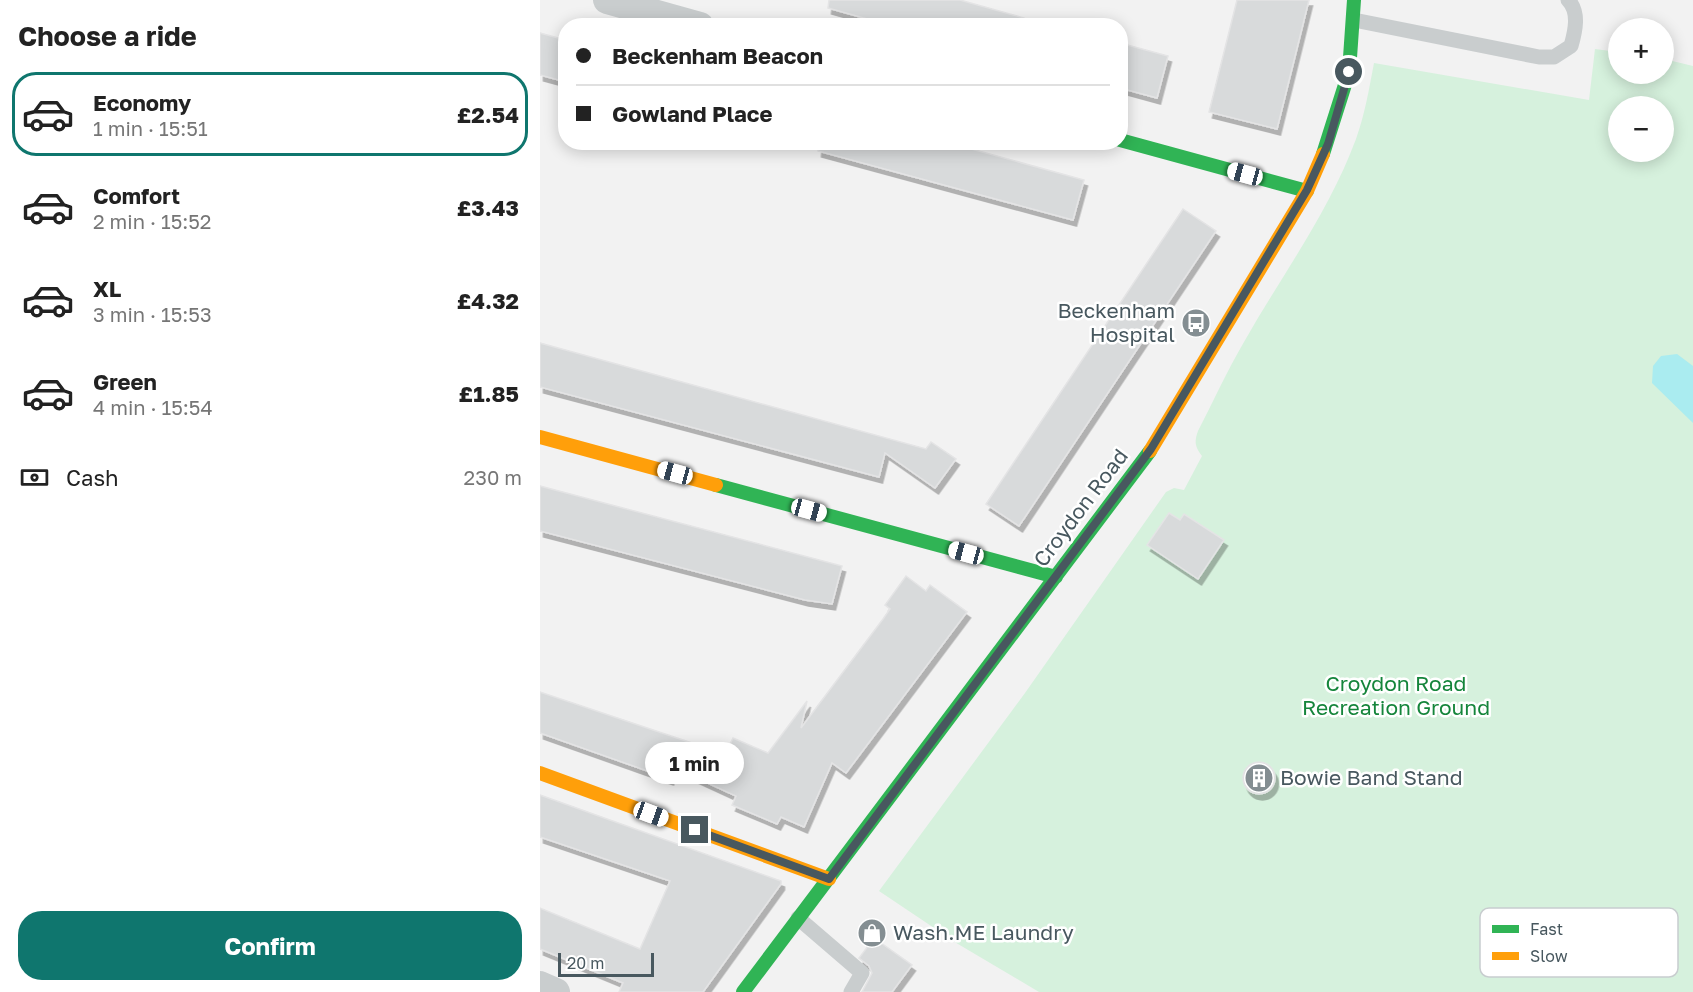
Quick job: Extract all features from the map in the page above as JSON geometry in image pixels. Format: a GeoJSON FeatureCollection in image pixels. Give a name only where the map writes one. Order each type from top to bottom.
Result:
{"type":"FeatureCollection","features":[{"type":"Feature","properties":{"kind":"main road","name":"Croydon Road"},"geometry":{"type":"LineString","coordinates":[[743,992],[1151,449],[1307,190],[1341,107],[1349,72],[1354,0]]}},
{"type":"Feature","properties":{"kind":"main road"},"geometry":{"type":"LineString","coordinates":[[1128,142],[1307,190]]}},
{"type":"Feature","properties":{"kind":"main road"},"geometry":{"type":"LineString","coordinates":[[540,437],[1056,577]]}},
{"type":"Feature","properties":{"kind":"main road"},"geometry":{"type":"LineString","coordinates":[[540,773],[829,879]]}},
{"type":"Feature","properties":{"kind":"street"},"geometry":{"type":"LineString","coordinates":[[607,0],[671,18]]}},
{"type":"Feature","properties":{"kind":"street"},"geometry":{"type":"LineString","coordinates":[[540,985],[556,992]]}},
{"type":"Feature","properties":{"kind":"lane"},"geometry":{"type":"LineString","coordinates":[[1354,20],[1539,57],[1554,57],[1571,46],[1576,26],[1568,0]]}},
{"type":"Feature","properties":{"kind":"lane"},"geometry":{"type":"LineString","coordinates":[[798,918],[862,973],[850,992]]}},
{"type":"Feature","properties":{"kind":"green space","name":"Croydon Road Recreation Ground"},"geometry":{"type":"Polygon","coordinates":[[[1595,49],[1608,51],[1608,84],[1674,84],[1674,61],[1693,66],[1693,992],[1039,992],[958,944],[879,891],[1025,693],[1166,492],[1174,488],[1184,490],[1202,456],[1196,444],[1198,431],[1238,353],[1319,218],[1356,139],[1374,63],[1589,100],[1595,49]]]}},
{"type":"Feature","properties":{"kind":"water"},"geometry":{"type":"Polygon","coordinates":[[[1677,354],[1693,366],[1693,423],[1652,383],[1653,366],[1661,356],[1677,354]]]}},
{"type":"Feature","properties":{"kind":"building"},"geometry":{"type":"Polygon","coordinates":[[[829,0],[960,0],[1024,18],[864,18],[828,8],[829,0]]]}},
{"type":"Feature","properties":{"kind":"building"},"geometry":{"type":"Polygon","coordinates":[[[1237,0],[1309,0],[1277,129],[1209,112],[1237,0]]]}},
{"type":"Feature","properties":{"kind":"building"},"geometry":{"type":"Polygon","coordinates":[[[540,33],[558,38],[558,80],[540,75],[540,33]]]}},
{"type":"Feature","properties":{"kind":"building"},"geometry":{"type":"Polygon","coordinates":[[[1128,45],[1168,56],[1157,98],[1128,90],[1128,45]]]}},
{"type":"Feature","properties":{"kind":"building"},"geometry":{"type":"Polygon","coordinates":[[[975,150],[1084,180],[1073,220],[818,151],[975,150]]]}},
{"type":"Feature","properties":{"kind":"building"},"geometry":{"type":"Polygon","coordinates":[[[1183,209],[1216,231],[1019,526],[986,504],[1183,209]]]}},
{"type":"Feature","properties":{"kind":"building"},"geometry":{"type":"Polygon","coordinates":[[[540,343],[926,449],[931,442],[956,459],[935,488],[885,453],[879,477],[540,387],[540,343]]]}},
{"type":"Feature","properties":{"kind":"building"},"geometry":{"type":"Polygon","coordinates":[[[540,486],[842,566],[832,604],[805,600],[540,531],[540,486]]]}},
{"type":"Feature","properties":{"kind":"building"},"geometry":{"type":"Polygon","coordinates":[[[1169,513],[1180,520],[1184,514],[1224,540],[1198,579],[1147,545],[1169,513]]]}},
{"type":"Feature","properties":{"kind":"building"},"geometry":{"type":"Polygon","coordinates":[[[906,576],[926,591],[930,585],[967,612],[846,773],[832,763],[804,827],[781,817],[777,824],[732,805],[736,796],[673,767],[670,779],[540,733],[540,692],[725,754],[733,738],[768,753],[807,701],[801,728],[890,609],[885,605],[906,576]]]}},
{"type":"Feature","properties":{"kind":"building","name":"Bowie Band Stand"},"geometry":{"type":"Polygon","coordinates":[[[1259,762],[1270,767],[1275,778],[1270,789],[1259,794],[1248,789],[1243,778],[1248,767],[1259,762]]]}},
{"type":"Feature","properties":{"kind":"building"},"geometry":{"type":"Polygon","coordinates":[[[540,795],[781,881],[781,884],[703,992],[619,992],[623,983],[540,949],[540,908],[640,949],[670,881],[540,837],[540,795]]]}},
{"type":"Feature","properties":{"kind":"building"},"geometry":{"type":"Polygon","coordinates":[[[874,938],[912,965],[892,992],[862,992],[872,973],[869,966],[859,958],[874,938]]]}},
{"type":"Feature","properties":{"kind":"traffic: fast"},"geometry":{"type":"LineString","coordinates":[[1323,154],[1349,72],[1354,0]]}},
{"type":"Feature","properties":{"kind":"traffic: fast"},"geometry":{"type":"LineString","coordinates":[[1128,142],[1307,191]]}},
{"type":"Feature","properties":{"kind":"traffic: fast"},"geometry":{"type":"LineString","coordinates":[[743,992],[1150,451]]}},
{"type":"Feature","properties":{"kind":"traffic: fast"},"geometry":{"type":"LineString","coordinates":[[716,485],[1056,577]]}},
{"type":"Feature","properties":{"kind":"traffic: slow"},"geometry":{"type":"LineString","coordinates":[[1150,451],[1307,191],[1323,154]]}},
{"type":"Feature","properties":{"kind":"traffic: slow"},"geometry":{"type":"LineString","coordinates":[[540,437],[716,485]]}},
{"type":"Feature","properties":{"kind":"traffic: slow"},"geometry":{"type":"LineString","coordinates":[[540,773],[829,879]]}},
{"type":"Feature","properties":{"kind":"place","name":"Beckenham Hospital"},"geometry":{"type":"Point","coordinates":[1196,323]}},
{"type":"Feature","properties":{"kind":"place","name":"Bowie Band Stand"},"geometry":{"type":"Point","coordinates":[1259,778]}},
{"type":"Feature","properties":{"kind":"place","name":"Wash.ME Laundry"},"geometry":{"type":"Point","coordinates":[872,933]}},
{"type":"Feature","properties":{"kind":"route"},"geometry":{"type":"LineString","coordinates":[[695,830],[829,879],[1151,449],[1307,190],[1328,144],[1341,107],[1349,72]]}}]}
